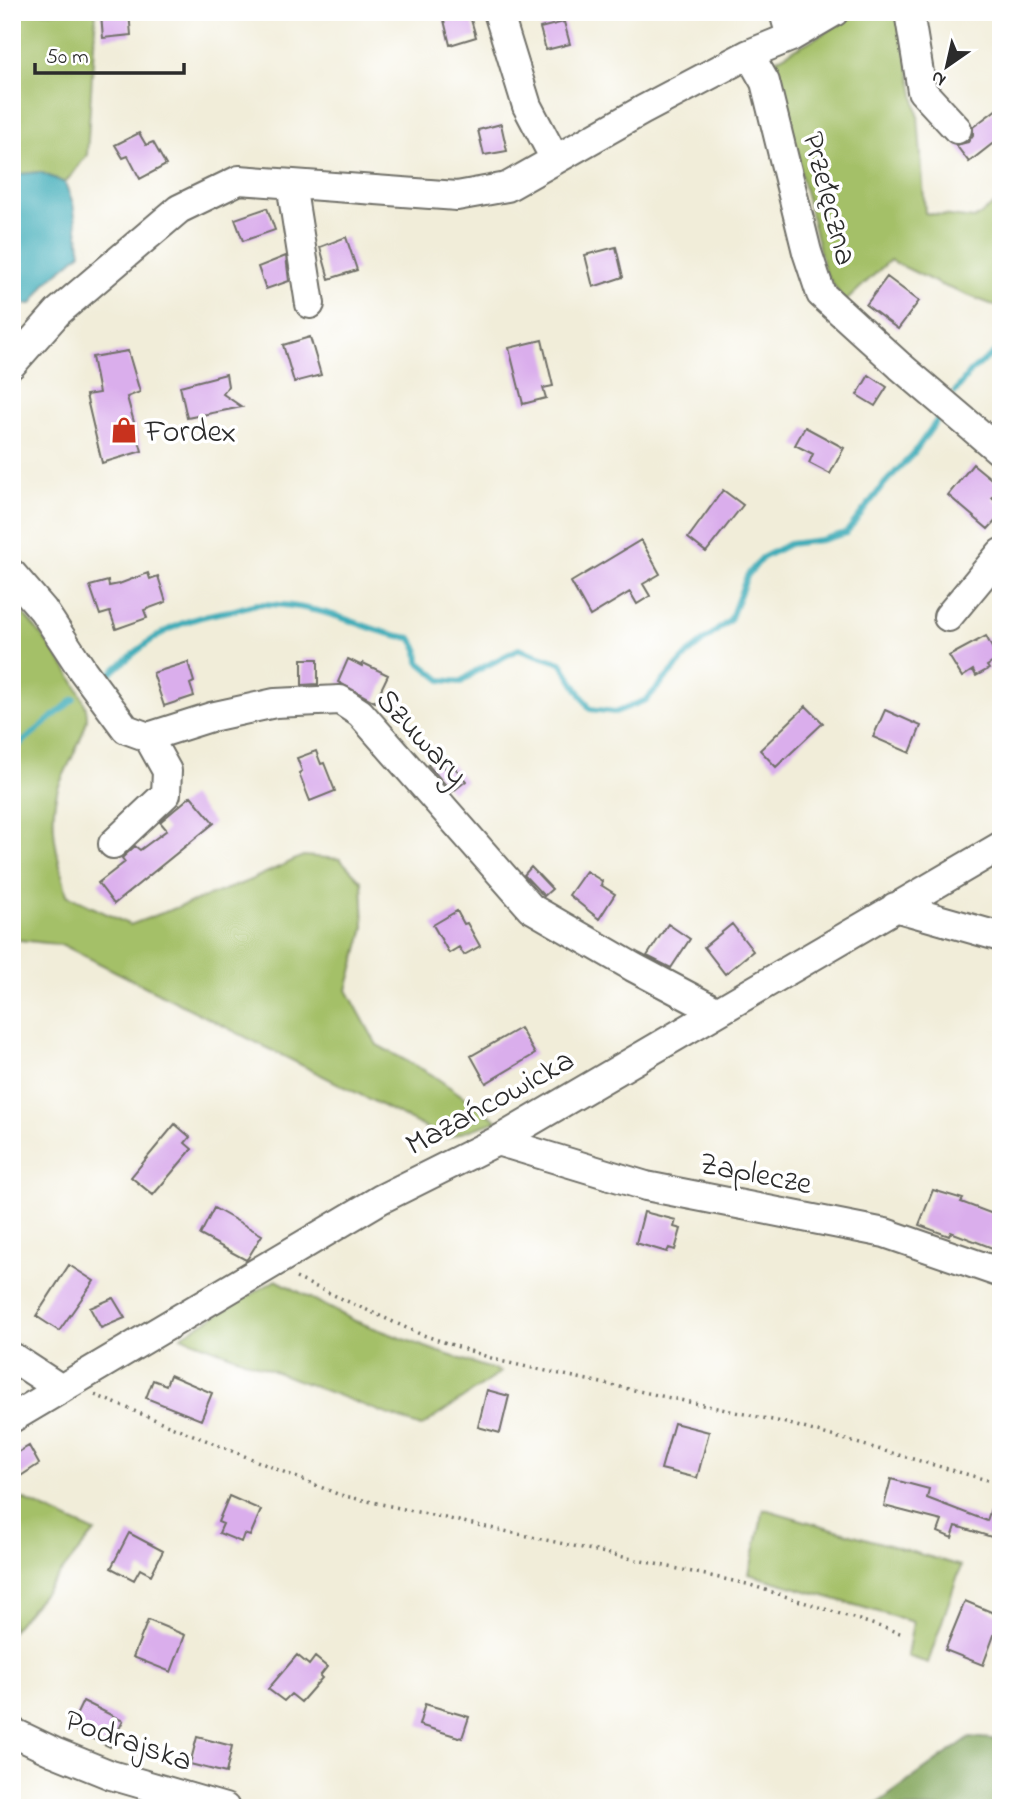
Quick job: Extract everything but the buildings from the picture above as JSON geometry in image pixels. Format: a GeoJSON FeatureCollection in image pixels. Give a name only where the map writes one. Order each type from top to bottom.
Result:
{"type":"FeatureCollection","features":[{"type":"Feature","properties":{"kind":"street"},"geometry":{"type":"LineString","coordinates":[[498,12],[527,106],[555,159]]}},
{"type":"Feature","properties":{"kind":"street"},"geometry":{"type":"LineString","coordinates":[[12,364],[58,312],[179,209],[239,180],[457,195],[507,187],[749,54],[788,25],[834,12]]}},
{"type":"Feature","properties":{"kind":"street"},"geometry":{"type":"LineString","coordinates":[[909,12],[922,91],[957,129]]}},
{"type":"Feature","properties":{"kind":"street","name":"Przełęczna"},"geometry":{"type":"LineString","coordinates":[[749,54],[765,82],[807,252],[821,295],[1001,452]]}},
{"type":"Feature","properties":{"kind":"street"},"geometry":{"type":"LineString","coordinates":[[291,184],[310,304]]}},
{"type":"Feature","properties":{"kind":"street"},"geometry":{"type":"LineString","coordinates":[[947,617],[1001,553]]}},
{"type":"Feature","properties":{"kind":"street"},"geometry":{"type":"LineString","coordinates":[[12,574],[43,610],[126,729],[148,737],[167,771],[166,794],[113,844]]}},
{"type":"Feature","properties":{"kind":"street","name":"Szuwary"},"geometry":{"type":"LineString","coordinates":[[148,737],[211,717],[275,703],[340,700],[360,713],[531,908],[716,1011]]}},
{"type":"Feature","properties":{"kind":"street","name":"Mazańcowicka"},"geometry":{"type":"LineString","coordinates":[[12,1419],[381,1199],[497,1141],[1001,845]]}},
{"type":"Feature","properties":{"kind":"street"},"geometry":{"type":"LineString","coordinates":[[894,907],[1001,937]]}},
{"type":"Feature","properties":{"kind":"street","name":"Zaplecze"},"geometry":{"type":"LineString","coordinates":[[497,1141],[646,1186],[885,1233],[1001,1273]]}},
{"type":"Feature","properties":{"kind":"street"},"geometry":{"type":"LineString","coordinates":[[12,1357],[65,1387]]}},
{"type":"Feature","properties":{"kind":"street","name":"Podrajska"},"geometry":{"type":"LineString","coordinates":[[12,1732],[111,1775],[225,1808]]}},
{"type":"Feature","properties":{"kind":"path"},"geometry":{"type":"LineString","coordinates":[[269,1266],[420,1334],[500,1361],[786,1423],[1001,1484]]}},
{"type":"Feature","properties":{"kind":"path"},"geometry":{"type":"LineString","coordinates":[[65,1387],[340,1495],[747,1584],[903,1634]]}},
{"type":"Feature","properties":{"kind":"green space"},"geometry":{"type":"Polygon","coordinates":[[[12,12],[96,12],[87,155],[65,183],[40,172],[12,175],[12,12]]]}},
{"type":"Feature","properties":{"kind":"green space"},"geometry":{"type":"Polygon","coordinates":[[[855,12],[898,12],[918,115],[925,213],[974,219],[1001,200],[1001,308],[941,285],[890,260],[845,302],[825,272],[773,61],[830,30],[855,12]]]}},
{"type":"Feature","properties":{"kind":"green space"},"geometry":{"type":"Polygon","coordinates":[[[12,602],[58,657],[85,706],[86,725],[58,788],[55,801],[55,842],[67,895],[130,925],[246,882],[303,856],[340,859],[362,882],[364,928],[347,990],[377,1045],[431,1074],[498,1121],[446,1138],[63,945],[12,939],[12,602]]]}},
{"type":"Feature","properties":{"kind":"green space"},"geometry":{"type":"Polygon","coordinates":[[[276,1280],[355,1321],[501,1372],[421,1427],[181,1336],[276,1280]]]}},
{"type":"Feature","properties":{"kind":"green space"},"geometry":{"type":"Polygon","coordinates":[[[12,1494],[95,1532],[12,1631],[12,1494]]]}},
{"type":"Feature","properties":{"kind":"green space"},"geometry":{"type":"Polygon","coordinates":[[[764,1509],[961,1566],[928,1663],[907,1656],[913,1622],[749,1574],[764,1509]]]}},
{"type":"Feature","properties":{"kind":"green space"},"geometry":{"type":"Polygon","coordinates":[[[970,1737],[1001,1740],[1001,1808],[871,1808],[970,1737]]]}},
{"type":"Feature","properties":{"kind":"water"},"geometry":{"type":"Polygon","coordinates":[[[40,172],[65,183],[73,203],[81,253],[47,282],[32,304],[12,304],[12,175],[40,172]]]}},
{"type":"Feature","properties":{"kind":"waterway"},"geometry":{"type":"LineString","coordinates":[[955,392],[970,372],[1001,344]]}},
{"type":"Feature","properties":{"kind":"waterway"},"geometry":{"type":"LineString","coordinates":[[109,675],[150,641],[177,625],[252,605],[280,605],[326,613],[386,633],[411,638],[418,649],[419,662],[441,680],[461,682],[476,671],[519,649],[561,663],[590,709],[615,712],[646,700],[690,652],[730,620],[747,576],[762,558],[789,544],[821,540],[846,533],[885,483],[913,454],[938,419]]}},
{"type":"Feature","properties":{"kind":"waterway"},"geometry":{"type":"LineString","coordinates":[[12,751],[74,699]]}},
{"type":"Feature","properties":{"kind":"place","name":"Fordex"},"geometry":{"type":"Point","coordinates":[124,430]}}]}
